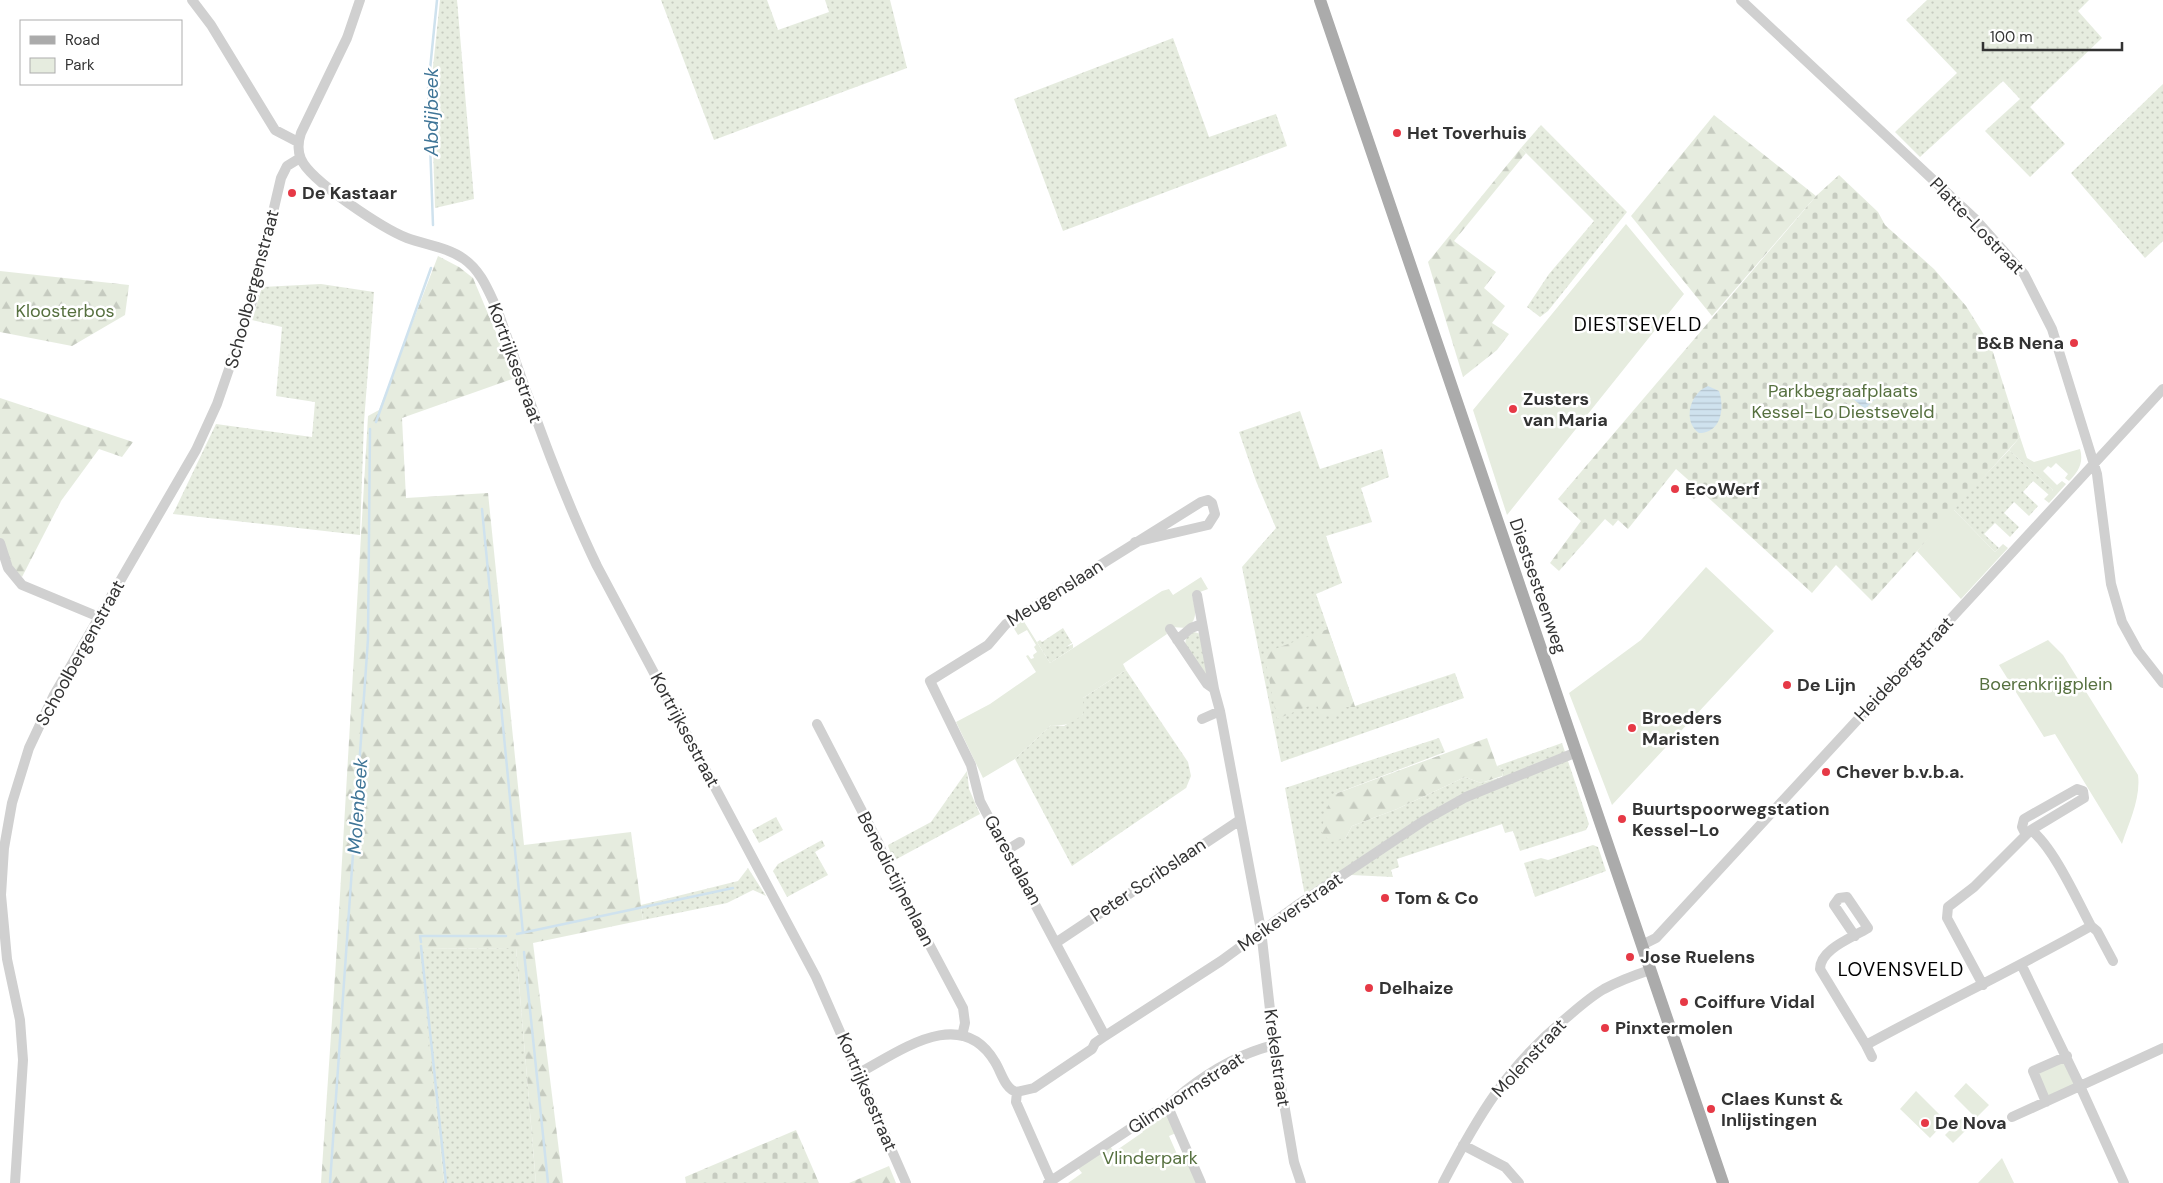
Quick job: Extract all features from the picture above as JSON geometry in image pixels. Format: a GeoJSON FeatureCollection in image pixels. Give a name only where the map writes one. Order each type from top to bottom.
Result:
{"type":"FeatureCollection","features":[{"type":"Feature","properties":{"kind":"main road","name":"Diestsesteenweg"},"geometry":{"type":"LineString","coordinates":[[1320,0],[1723,1183]]}},
{"type":"Feature","properties":{"kind":"street"},"geometry":{"type":"LineString","coordinates":[[192,0],[211,25],[275,130],[298,142]]}},
{"type":"Feature","properties":{"kind":"street"},"geometry":{"type":"LineString","coordinates":[[300,158],[298,142],[347,38],[360,0]]}},
{"type":"Feature","properties":{"kind":"street","name":"Platte-Lostraat"},"geometry":{"type":"LineString","coordinates":[[1742,0],[1976,220],[2024,274],[2052,329],[2094,465],[2099,483],[2111,584],[2122,622],[2138,651],[2163,683]]}},
{"type":"Feature","properties":{"kind":"street","name":"Kortrijksestraat"},"geometry":{"type":"LineString","coordinates":[[300,158],[314,175],[330,189],[384,226],[407,238],[447,250],[464,259],[478,271],[497,309],[558,480],[577,524],[597,566],[808,961],[906,1183]]}},
{"type":"Feature","properties":{"kind":"street","name":"Schoolbergenstraat"},"geometry":{"type":"LineString","coordinates":[[14,1183],[23,1060],[20,1020],[4,929],[1,895],[2,848],[12,803],[29,748],[54,695],[208,426],[226,383],[252,302],[281,178],[286,166],[300,158]]}},
{"type":"Feature","properties":{"kind":"street","name":"Heidebergstraat"},"geometry":{"type":"LineString","coordinates":[[1642,945],[1656,938],[2163,389]]}},
{"type":"Feature","properties":{"kind":"street","name":"Meugenslaan"},"geometry":{"type":"LineString","coordinates":[[930,681],[988,645],[1006,624],[1135,542],[1207,500],[1211,502],[1214,508],[1215,514],[1209,524],[1135,542]]}},
{"type":"Feature","properties":{"kind":"street"},"geometry":{"type":"LineString","coordinates":[[1185,512],[1190,530]]}},
{"type":"Feature","properties":{"kind":"street"},"geometry":{"type":"LineString","coordinates":[[0,543],[8,568],[22,585],[99,617]]}},
{"type":"Feature","properties":{"kind":"street","name":"Krekelstraat"},"geometry":{"type":"LineString","coordinates":[[1197,595],[1261,930],[1274,1045],[1294,1162],[1301,1183]]}},
{"type":"Feature","properties":{"kind":"street"},"geometry":{"type":"LineString","coordinates":[[1177,640],[1191,628],[1202,624]]}},
{"type":"Feature","properties":{"kind":"street"},"geometry":{"type":"LineString","coordinates":[[1170,629],[1207,684],[1214,689]]}},
{"type":"Feature","properties":{"kind":"street","name":"Garestalaan"},"geometry":{"type":"LineString","coordinates":[[930,681],[970,765],[980,800],[1057,942],[1105,1036]]}},
{"type":"Feature","properties":{"kind":"street"},"geometry":{"type":"LineString","coordinates":[[1202,719],[1220,711]]}},
{"type":"Feature","properties":{"kind":"street","name":"Benedictijnenlaan"},"geometry":{"type":"LineString","coordinates":[[817,724],[879,844],[887,865],[963,1008],[966,1023],[962,1036]]}},
{"type":"Feature","properties":{"kind":"street","name":"Meikeverstraat"},"geometry":{"type":"LineString","coordinates":[[1016,1092],[1034,1088],[1092,1049],[1095,1043],[1105,1036],[1221,961],[1261,930],[1364,860],[1398,840],[1425,820],[1466,797],[1577,752]]}},
{"type":"Feature","properties":{"kind":"street"},"geometry":{"type":"LineString","coordinates":[[1983,985],[1947,918],[1948,907],[1974,887],[2033,832],[2084,798],[2083,791],[2077,788],[2024,819],[2022,827],[2033,832],[2065,878],[2091,926],[2097,931],[2113,961]]}},
{"type":"Feature","properties":{"kind":"street","name":"Peter Scribslaan"},"geometry":{"type":"LineString","coordinates":[[1057,942],[1240,820]]}},
{"type":"Feature","properties":{"kind":"street"},"geometry":{"type":"LineString","coordinates":[[1007,850],[1020,842]]}},
{"type":"Feature","properties":{"kind":"street"},"geometry":{"type":"LineString","coordinates":[[1866,1045],[1949,999],[2022,966],[2091,926]]}},
{"type":"Feature","properties":{"kind":"street"},"geometry":{"type":"LineString","coordinates":[[1855,936],[1825,954],[1820,960],[1820,969],[1872,1057]]}},
{"type":"Feature","properties":{"kind":"street"},"geometry":{"type":"LineString","coordinates":[[2022,966],[2067,1056],[2124,1183]]}},
{"type":"Feature","properties":{"kind":"street","name":"Molenstraat"},"geometry":{"type":"LineString","coordinates":[[1443,1183],[1463,1145],[1497,1089],[1558,1025],[1606,988],[1650,970]]}},
{"type":"Feature","properties":{"kind":"street"},"geometry":{"type":"LineString","coordinates":[[859,1073],[929,1036],[956,1034],[977,1043],[995,1060],[1010,1089],[1016,1092],[1016,1102],[1049,1182]]}},
{"type":"Feature","properties":{"kind":"street","name":"Glimwormstraat"},"geometry":{"type":"LineString","coordinates":[[1049,1182],[1154,1113],[1168,1107],[1186,1090],[1235,1058],[1251,1050],[1274,1045]]}},
{"type":"Feature","properties":{"kind":"street"},"geometry":{"type":"LineString","coordinates":[[2012,1117],[2163,1048]]}},
{"type":"Feature","properties":{"kind":"street"},"geometry":{"type":"LineString","coordinates":[[2046,1102],[2033,1071],[2067,1056]]}},
{"type":"Feature","properties":{"kind":"street"},"geometry":{"type":"LineString","coordinates":[[1168,1107],[1201,1183]]}},
{"type":"Feature","properties":{"kind":"street"},"geometry":{"type":"LineString","coordinates":[[1463,1145],[1505,1167],[1519,1183]]}},
{"type":"Feature","properties":{"kind":"green space"},"geometry":{"type":"Polygon","coordinates":[[[440,0],[457,0],[474,199],[435,208],[431,86],[440,0]]]}},
{"type":"Feature","properties":{"kind":"green space"},"geometry":{"type":"Polygon","coordinates":[[[661,0],[767,0],[778,30],[829,12],[825,0],[890,0],[907,68],[714,140],[661,0]]]}},
{"type":"Feature","properties":{"kind":"green space"},"geometry":{"type":"Polygon","coordinates":[[[1927,0],[2089,0],[2078,11],[2102,38],[2030,107],[2065,144],[2030,177],[1985,131],[2020,99],[2003,81],[1920,157],[1895,132],[1957,73],[1906,20],[1927,0]]]}},
{"type":"Feature","properties":{"kind":"green space"},"geometry":{"type":"Polygon","coordinates":[[[1173,38],[1209,137],[1276,114],[1287,146],[1063,231],[1014,99],[1173,38]]]}},
{"type":"Feature","properties":{"kind":"green space"},"geometry":{"type":"Polygon","coordinates":[[[2163,84],[2163,241],[2145,258],[2071,173],[2163,84]]]}},
{"type":"Feature","properties":{"kind":"green space"},"geometry":{"type":"Polygon","coordinates":[[[1714,115],[1816,196],[1712,316],[1631,216],[1714,115]]]}},
{"type":"Feature","properties":{"kind":"green space"},"geometry":{"type":"Polygon","coordinates":[[[1541,125],[1627,212],[1548,311],[1540,317],[1527,307],[1549,274],[1594,221],[1521,148],[1541,125]]]}},
{"type":"Feature","properties":{"kind":"green space"},"geometry":{"type":"Polygon","coordinates":[[[1521,148],[1526,153],[1454,241],[1496,272],[1484,288],[1505,306],[1492,323],[1509,334],[1497,350],[1463,377],[1428,262],[1521,148]]]}},
{"type":"Feature","properties":{"kind":"green space","name":"Parkbegraafplaats Kessel-Lo Diestseveld"},"geometry":{"type":"Polygon","coordinates":[[[1839,175],[1878,212],[1885,225],[1934,269],[1966,306],[1991,346],[2020,437],[1872,601],[1836,565],[1812,593],[1701,491],[1694,499],[1688,493],[1694,485],[1676,469],[1628,529],[1618,520],[1613,526],[1605,519],[1559,571],[1550,563],[1581,521],[1558,499],[1816,196],[1839,175]]]}},
{"type":"Feature","properties":{"kind":"green space"},"geometry":{"type":"Polygon","coordinates":[[[1626,224],[1684,294],[1507,515],[1473,410],[1626,224]]]}},
{"type":"Feature","properties":{"kind":"green space"},"geometry":{"type":"Polygon","coordinates":[[[438,256],[459,267],[473,278],[515,378],[402,418],[406,498],[488,493],[524,845],[631,832],[643,920],[533,943],[563,1183],[536,1183],[516,948],[419,949],[444,1183],[321,1183],[368,416],[379,410],[438,256]]]}},
{"type":"Feature","properties":{"kind":"green space","name":"Kloosterbos"},"geometry":{"type":"Polygon","coordinates":[[[0,271],[129,285],[125,315],[72,346],[0,332],[0,271]]]}},
{"type":"Feature","properties":{"kind":"green space"},"geometry":{"type":"Polygon","coordinates":[[[321,284],[374,292],[364,422],[360,535],[173,514],[216,424],[312,437],[315,402],[276,396],[282,327],[252,320],[262,287],[321,284]]]}},
{"type":"Feature","properties":{"kind":"green space"},"geometry":{"type":"Polygon","coordinates":[[[0,398],[133,442],[122,457],[99,449],[61,501],[22,577],[0,555],[0,398]]]}},
{"type":"Feature","properties":{"kind":"green space"},"geometry":{"type":"Polygon","coordinates":[[[1300,411],[1320,469],[1382,449],[1389,477],[1361,488],[1372,522],[1326,536],[1342,583],[1316,594],[1355,706],[1455,673],[1464,698],[1281,762],[1242,567],[1276,528],[1256,481],[1239,432],[1300,411]]]}},
{"type":"Feature","properties":{"kind":"green space"},"geometry":{"type":"Polygon","coordinates":[[[2020,437],[2027,458],[2034,462],[2080,449],[2081,459],[2079,467],[2069,481],[2065,478],[2068,474],[2056,463],[2051,468],[2048,466],[2043,471],[2057,485],[2062,481],[2066,484],[2049,503],[2044,499],[2053,490],[2009,450],[2020,437]]]}},
{"type":"Feature","properties":{"kind":"green space"},"geometry":{"type":"Polygon","coordinates":[[[2009,450],[2053,490],[2049,495],[2033,481],[2023,492],[2038,506],[2029,516],[2014,502],[2004,513],[2019,527],[2010,537],[1995,523],[1984,534],[1999,548],[1995,552],[1953,509],[2009,450]]]}},
{"type":"Feature","properties":{"kind":"green space"},"geometry":{"type":"Polygon","coordinates":[[[1953,509],[1995,552],[2003,544],[2008,548],[1961,599],[1917,551],[1953,509]]]}},
{"type":"Feature","properties":{"kind":"green space"},"geometry":{"type":"Polygon","coordinates":[[[1706,567],[1774,631],[1612,805],[1569,693],[1641,640],[1706,567]]]}},
{"type":"Feature","properties":{"kind":"green space"},"geometry":{"type":"Polygon","coordinates":[[[1201,577],[1208,589],[1192,595],[1195,617],[1187,628],[1171,627],[1166,631],[1167,634],[1123,664],[1126,670],[1083,698],[1083,714],[1068,724],[1051,725],[1015,759],[983,778],[956,722],[990,704],[1036,672],[1026,656],[1028,655],[1031,659],[1034,658],[1033,655],[1037,652],[1034,647],[1036,645],[1027,630],[1018,635],[1013,627],[1023,620],[1050,663],[1162,591],[1169,589],[1173,595],[1201,577]]]}},
{"type":"Feature","properties":{"kind":"green space"},"geometry":{"type":"Polygon","coordinates":[[[1063,628],[1072,643],[1066,647],[1073,644],[1073,648],[1050,663],[1037,642],[1040,640],[1042,642],[1063,628]]]}},
{"type":"Feature","properties":{"kind":"green space"},"geometry":{"type":"Polygon","coordinates":[[[1328,629],[1355,707],[1341,707],[1332,717],[1321,714],[1316,703],[1277,719],[1264,653],[1328,629]]]}},
{"type":"Feature","properties":{"kind":"green space"},"geometry":{"type":"Polygon","coordinates":[[[1194,632],[1201,634],[1207,678],[1185,645],[1186,638],[1194,632]]]}},
{"type":"Feature","properties":{"kind":"green space","name":"Boerenkrijgplein"},"geometry":{"type":"Polygon","coordinates":[[[2048,640],[2063,655],[2138,775],[2136,801],[2122,844],[2055,734],[2044,737],[1999,665],[2048,640]]]}},
{"type":"Feature","properties":{"kind":"green space"},"geometry":{"type":"Polygon","coordinates":[[[1126,670],[1188,762],[1191,776],[1186,788],[1072,866],[1015,759],[1051,725],[1064,726],[1083,714],[1083,698],[1126,670]]]}},
{"type":"Feature","properties":{"kind":"green space"},"geometry":{"type":"Polygon","coordinates":[[[1439,738],[1445,752],[1335,794],[1345,839],[1352,826],[1397,809],[1465,777],[1481,783],[1502,777],[1504,770],[1497,766],[1562,743],[1589,824],[1586,830],[1520,851],[1513,831],[1505,833],[1502,824],[1397,859],[1399,867],[1391,870],[1393,877],[1351,875],[1305,896],[1285,788],[1439,738]]]}},
{"type":"Feature","properties":{"kind":"green space"},"geometry":{"type":"Polygon","coordinates":[[[1487,738],[1497,766],[1504,770],[1502,776],[1481,783],[1465,777],[1397,809],[1352,826],[1345,839],[1330,842],[1321,831],[1327,808],[1335,794],[1487,738]]]}},
{"type":"Feature","properties":{"kind":"green space"},"geometry":{"type":"Polygon","coordinates":[[[967,771],[969,789],[980,814],[893,861],[888,845],[931,822],[967,771]]]}},
{"type":"Feature","properties":{"kind":"green space"},"geometry":{"type":"Polygon","coordinates":[[[776,817],[783,830],[759,843],[752,830],[776,817]]]}},
{"type":"Feature","properties":{"kind":"green space"},"geometry":{"type":"Polygon","coordinates":[[[822,840],[825,846],[815,852],[828,875],[787,897],[773,871],[778,864],[822,840]]]}},
{"type":"Feature","properties":{"kind":"green space"},"geometry":{"type":"Polygon","coordinates":[[[1593,845],[1598,847],[1606,871],[1535,897],[1524,863],[1541,858],[1548,860],[1593,845]]]}},
{"type":"Feature","properties":{"kind":"green space"},"geometry":{"type":"Polygon","coordinates":[[[748,868],[766,896],[753,890],[727,903],[643,920],[641,905],[738,881],[748,868]]]}},
{"type":"Feature","properties":{"kind":"green space"},"geometry":{"type":"Polygon","coordinates":[[[516,948],[536,1183],[444,1183],[418,949],[516,948]]]}},
{"type":"Feature","properties":{"kind":"green space"},"geometry":{"type":"Polygon","coordinates":[[[2067,1056],[2080,1086],[2046,1102],[2033,1071],[2067,1056]]]}},
{"type":"Feature","properties":{"kind":"green space"},"geometry":{"type":"Polygon","coordinates":[[[1966,1083],[1989,1105],[1976,1118],[1954,1096],[1966,1083]]]}},
{"type":"Feature","properties":{"kind":"green space"},"geometry":{"type":"Polygon","coordinates":[[[1916,1091],[1946,1121],[1930,1138],[1900,1109],[1916,1091]]]}},
{"type":"Feature","properties":{"kind":"green space","name":"Vlinderpark"},"geometry":{"type":"Polygon","coordinates":[[[1158,1115],[1167,1116],[1176,1133],[1169,1136],[1180,1161],[1187,1158],[1197,1183],[1068,1183],[1082,1173],[1078,1168],[1110,1146],[1114,1152],[1143,1132],[1139,1126],[1158,1115]]]}},
{"type":"Feature","properties":{"kind":"green space"},"geometry":{"type":"Polygon","coordinates":[[[1964,1116],[1972,1124],[1953,1143],[1945,1135],[1964,1116]]]}},
{"type":"Feature","properties":{"kind":"green space"},"geometry":{"type":"Polygon","coordinates":[[[796,1130],[819,1183],[686,1183],[685,1177],[796,1130]]]}},
{"type":"Feature","properties":{"kind":"green space"},"geometry":{"type":"Polygon","coordinates":[[[2002,1158],[2014,1183],[1978,1183],[2002,1158]]]}},
{"type":"Feature","properties":{"kind":"green space"},"geometry":{"type":"Polygon","coordinates":[[[889,1166],[896,1183],[849,1183],[889,1166]]]}},
{"type":"Feature","properties":{"kind":"water"},"geometry":{"type":"Polygon","coordinates":[[[1864,384],[1878,396],[1865,409],[1852,398],[1864,384]]]}},
{"type":"Feature","properties":{"kind":"water"},"geometry":{"type":"Polygon","coordinates":[[[1708,386],[1719,391],[1721,398],[1720,418],[1712,429],[1699,433],[1691,422],[1690,408],[1697,395],[1708,386]]]}},
{"type":"Feature","properties":{"kind":"waterway","name":"Abdijbeek"},"geometry":{"type":"LineString","coordinates":[[433,225],[428,89],[437,0]]}},
{"type":"Feature","properties":{"kind":"waterway","name":"Abdijbeek"},"geometry":{"type":"LineString","coordinates":[[376,422],[431,268]]}},
{"type":"Feature","properties":{"kind":"waterway","name":"Molenbeek"},"geometry":{"type":"LineString","coordinates":[[330,1183],[368,639],[370,429]]}},
{"type":"Feature","properties":{"kind":"waterway"},"geometry":{"type":"LineString","coordinates":[[482,509],[523,933]]}},
{"type":"Feature","properties":{"kind":"waterway"},"geometry":{"type":"LineString","coordinates":[[517,934],[733,888]]}},
{"type":"Feature","properties":{"kind":"waterway"},"geometry":{"type":"LineString","coordinates":[[421,942],[420,936],[506,936]]}},
{"type":"Feature","properties":{"kind":"waterway"},"geometry":{"type":"LineString","coordinates":[[421,946],[446,1183]]}},
{"type":"Feature","properties":{"kind":"waterway"},"geometry":{"type":"LineString","coordinates":[[524,952],[548,1183]]}},
{"type":"Feature","properties":{"kind":"place","name":"Het Toverhuis"},"geometry":{"type":"Point","coordinates":[1397,133]}},
{"type":"Feature","properties":{"kind":"place","name":"De Kastaar"},"geometry":{"type":"Point","coordinates":[292,193]}},
{"type":"Feature","properties":{"kind":"place","name":"B&B Nena"},"geometry":{"type":"Point","coordinates":[2074,343]}},
{"type":"Feature","properties":{"kind":"place","name":"Zusters van Maria"},"geometry":{"type":"Point","coordinates":[1513,409]}},
{"type":"Feature","properties":{"kind":"place","name":"EcoWerf"},"geometry":{"type":"Point","coordinates":[1675,489]}},
{"type":"Feature","properties":{"kind":"place","name":"De Lijn"},"geometry":{"type":"Point","coordinates":[1787,685]}},
{"type":"Feature","properties":{"kind":"place","name":"Broeders Maristen"},"geometry":{"type":"Point","coordinates":[1632,728]}},
{"type":"Feature","properties":{"kind":"place","name":"Chever b.v.b.a."},"geometry":{"type":"Point","coordinates":[1826,772]}},
{"type":"Feature","properties":{"kind":"place","name":"Buurtspoorwegstation Kessel-Lo"},"geometry":{"type":"Point","coordinates":[1622,819]}},
{"type":"Feature","properties":{"kind":"place","name":"Tom & Co"},"geometry":{"type":"Point","coordinates":[1385,898]}},
{"type":"Feature","properties":{"kind":"place","name":"Jose Ruelens"},"geometry":{"type":"Point","coordinates":[1630,957]}},
{"type":"Feature","properties":{"kind":"place","name":"Delhaize"},"geometry":{"type":"Point","coordinates":[1369,988]}},
{"type":"Feature","properties":{"kind":"place","name":"Coiffure Vidal"},"geometry":{"type":"Point","coordinates":[1684,1002]}},
{"type":"Feature","properties":{"kind":"place","name":"Pinxtermolen"},"geometry":{"type":"Point","coordinates":[1605,1028]}},
{"type":"Feature","properties":{"kind":"place","name":"Claes Kunst & Inlijstingen"},"geometry":{"type":"Point","coordinates":[1711,1109]}},
{"type":"Feature","properties":{"kind":"place","name":"De Nova"},"geometry":{"type":"Point","coordinates":[1925,1123]}},
{"type":"Feature","properties":{"kind":"district","name":"DIESTSEVELD"},"geometry":{"type":"Point","coordinates":[1638,324]}},
{"type":"Feature","properties":{"kind":"district","name":"LOVENSVELD"},"geometry":{"type":"Point","coordinates":[1901,969]}}]}
